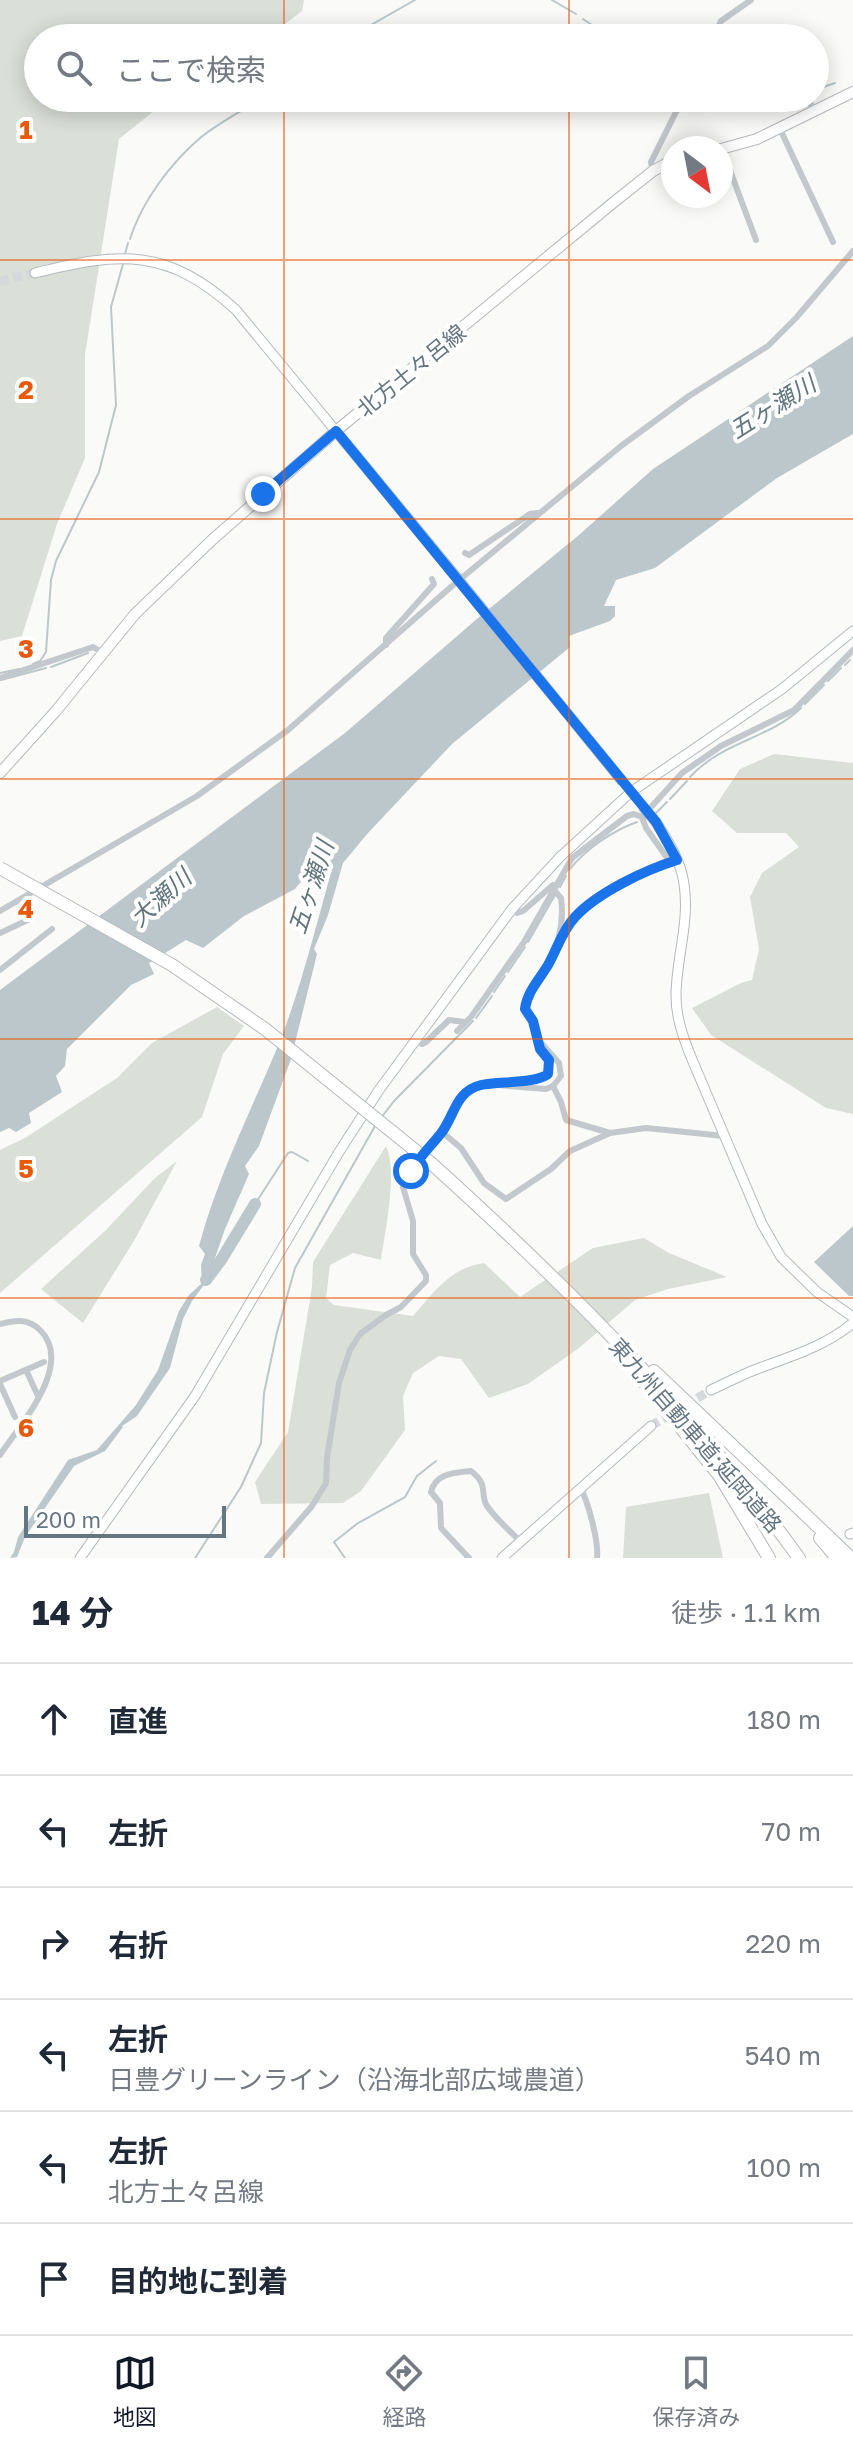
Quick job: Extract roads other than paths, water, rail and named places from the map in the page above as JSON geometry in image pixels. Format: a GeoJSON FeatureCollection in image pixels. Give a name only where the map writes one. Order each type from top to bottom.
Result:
{"type":"FeatureCollection","features":[{"type":"Feature","properties":{"kind":"highway","name":"東九州自動車道;延岡道路"},"geometry":{"type":"LineString","coordinates":[[0,868],[172,965],[265,1029],[432,1164],[549,1273],[648,1376],[722,1459],[799,1558]]}},
{"type":"Feature","properties":{"kind":"highway"},"geometry":{"type":"LineString","coordinates":[[549,1273],[851,1558]]}},
{"type":"Feature","properties":{"kind":"highway","name":"東九州自動車道;延岡道路"},"geometry":{"type":"LineString","coordinates":[[590,1315],[717,1464],[790,1558]]}},
{"type":"Feature","properties":{"kind":"highway"},"geometry":{"type":"LineString","coordinates":[[618,1349],[719,1475],[769,1558]]}},
{"type":"Feature","properties":{"kind":"highway"},"geometry":{"type":"LineString","coordinates":[[775,1488],[837,1558]]}},
{"type":"Feature","properties":{"kind":"main road"},"geometry":{"type":"LineString","coordinates":[[829,105],[853,92]]}},
{"type":"Feature","properties":{"kind":"main road"},"geometry":{"type":"LineString","coordinates":[[733,146],[757,139],[816,112]]}},
{"type":"Feature","properties":{"kind":"main road","name":"北方土々呂線"},"geometry":{"type":"LineString","coordinates":[[0,773],[55,712],[135,614],[202,549],[336,431],[661,167]]}},
{"type":"Feature","properties":{"kind":"street"},"geometry":{"type":"LineString","coordinates":[[720,24],[751,0]]}},
{"type":"Feature","properties":{"kind":"street"},"geometry":{"type":"LineString","coordinates":[[653,171],[651,162],[676,112]]}},
{"type":"Feature","properties":{"kind":"street"},"geometry":{"type":"LineString","coordinates":[[780,129],[833,242]]}},
{"type":"Feature","properties":{"kind":"street"},"geometry":{"type":"LineString","coordinates":[[733,178],[756,240]]}},
{"type":"Feature","properties":{"kind":"street"},"geometry":{"type":"LineString","coordinates":[[0,911],[197,796],[288,730],[621,446],[689,396],[768,346],[853,251]]}},
{"type":"Feature","properties":{"kind":"street"},"geometry":{"type":"LineString","coordinates":[[35,273],[89,260],[133,258],[189,275],[215,291],[236,310],[631,792],[643,812],[646,828],[674,861]]}},
{"type":"Feature","properties":{"kind":"street"},"geometry":{"type":"LineString","coordinates":[[465,553],[469,555],[530,514],[541,512]]}},
{"type":"Feature","properties":{"kind":"street"},"geometry":{"type":"LineString","coordinates":[[386,645],[386,638],[434,584],[432,579]]}},
{"type":"Feature","properties":{"kind":"street"},"geometry":{"type":"LineString","coordinates":[[80,1558],[195,1396],[379,1090],[512,909],[560,857],[631,792],[782,689],[853,631]]}},
{"type":"Feature","properties":{"kind":"street"},"geometry":{"type":"LineString","coordinates":[[0,678],[93,647],[102,652]]}},
{"type":"Feature","properties":{"kind":"street"},"geometry":{"type":"LineString","coordinates":[[457,1031],[524,942],[572,858],[627,816],[643,812],[682,773],[721,746],[794,710],[853,650]]}},
{"type":"Feature","properties":{"kind":"street"},"geometry":{"type":"LineString","coordinates":[[643,812],[656,822],[684,881],[686,905],[676,997],[680,1029],[724,1136],[762,1224],[781,1257],[817,1292],[853,1317]]}},
{"type":"Feature","properties":{"kind":"street"},"geometry":{"type":"LineString","coordinates":[[267,1558],[312,1506],[326,1483],[339,1383],[350,1350],[360,1334],[401,1307],[426,1281],[426,1275],[413,1254],[413,1221],[403,1187],[417,1161],[442,1132],[464,1094],[478,1086],[539,1079],[548,1074],[549,1060],[540,1049],[533,1021],[525,1009],[561,936],[578,914],[617,887],[636,875],[674,861]]}},
{"type":"Feature","properties":{"kind":"street"},"geometry":{"type":"LineString","coordinates":[[512,909],[517,913],[523,911],[555,886]]}},
{"type":"Feature","properties":{"kind":"street"},"geometry":{"type":"LineString","coordinates":[[555,886],[561,898],[561,936]]}},
{"type":"Feature","properties":{"kind":"street"},"geometry":{"type":"LineString","coordinates":[[0,933],[32,918]]}},
{"type":"Feature","properties":{"kind":"street"},"geometry":{"type":"LineString","coordinates":[[0,970],[52,929]]}},
{"type":"Feature","properties":{"kind":"street"},"geometry":{"type":"LineString","coordinates":[[415,1041],[426,1042],[449,1020],[465,1022]]}},
{"type":"Feature","properties":{"kind":"street"},"geometry":{"type":"LineString","coordinates":[[493,1085],[515,1085],[537,1090],[553,1086],[561,1076],[561,1068],[535,1036]]}},
{"type":"Feature","properties":{"kind":"street"},"geometry":{"type":"LineString","coordinates":[[553,1086],[566,1120],[610,1133]]}},
{"type":"Feature","properties":{"kind":"street"},"geometry":{"type":"LineString","coordinates":[[442,1132],[461,1148],[484,1183],[506,1199],[551,1169],[570,1151],[610,1133],[646,1128],[724,1136]]}},
{"type":"Feature","properties":{"kind":"street"},"geometry":{"type":"LineString","coordinates":[[0,1324],[14,1320],[31,1323],[50,1343],[53,1357],[49,1378],[0,1455]]}},
{"type":"Feature","properties":{"kind":"street"},"geometry":{"type":"LineString","coordinates":[[711,1390],[834,1338],[853,1323]]}},
{"type":"Feature","properties":{"kind":"street"},"geometry":{"type":"LineString","coordinates":[[15,1417],[0,1380],[44,1362]]}},
{"type":"Feature","properties":{"kind":"street"},"geometry":{"type":"LineString","coordinates":[[26,1370],[38,1396]]}},
{"type":"Feature","properties":{"kind":"street"},"geometry":{"type":"LineString","coordinates":[[502,1558],[651,1426]]}},
{"type":"Feature","properties":{"kind":"street"},"geometry":{"type":"LineString","coordinates":[[469,1558],[441,1528],[440,1503],[431,1492],[436,1480],[448,1474],[471,1471],[478,1476],[484,1484],[486,1505],[520,1541]]}},
{"type":"Feature","properties":{"kind":"street"},"geometry":{"type":"LineString","coordinates":[[580,1487],[599,1548],[597,1558]]}},
{"type":"Feature","properties":{"kind":"water"},"geometry":{"type":"Polygon","coordinates":[[[853,336],[853,434],[777,478],[655,568],[616,580],[604,606],[615,606],[615,616],[610,621],[569,636],[570,647],[452,744],[343,863],[328,915],[314,949],[317,954],[291,1059],[259,1146],[245,1166],[249,1174],[207,1281],[183,1319],[170,1368],[137,1416],[122,1426],[105,1451],[74,1466],[25,1537],[17,1557],[10,1558],[18,1537],[68,1460],[97,1450],[136,1405],[158,1370],[179,1311],[189,1295],[202,1283],[201,1265],[205,1254],[199,1246],[206,1221],[284,1031],[333,866],[304,878],[295,889],[244,916],[203,948],[186,940],[149,963],[154,974],[131,985],[67,1049],[65,1066],[56,1076],[62,1092],[29,1113],[31,1123],[16,1132],[9,1128],[0,1132],[0,990],[345,733],[653,469],[853,336]]]}},
{"type":"Feature","properties":{"kind":"water"},"geometry":{"type":"Polygon","coordinates":[[[853,1226],[853,1296],[849,1296],[814,1262],[853,1226]]]}},
{"type":"Feature","properties":{"kind":"waterway"},"geometry":{"type":"LineString","coordinates":[[373,24],[415,0]]}},
{"type":"Feature","properties":{"kind":"waterway"},"geometry":{"type":"LineString","coordinates":[[552,0],[576,14]]}},
{"type":"Feature","properties":{"kind":"waterway"},"geometry":{"type":"LineString","coordinates":[[583,19],[590,24]]}},
{"type":"Feature","properties":{"kind":"waterway"},"geometry":{"type":"LineString","coordinates":[[829,85],[835,83]]}},
{"type":"Feature","properties":{"kind":"waterway"},"geometry":{"type":"LineString","coordinates":[[130,239],[150,197],[178,159],[207,133],[239,112]]}},
{"type":"Feature","properties":{"kind":"waterway"},"geometry":{"type":"LineString","coordinates":[[125,254],[128,243]]}},
{"type":"Feature","properties":{"kind":"waterway"},"geometry":{"type":"LineString","coordinates":[[33,664],[40,661],[46,652],[51,580],[56,561],[99,472],[116,405],[111,307],[123,264]]}},
{"type":"Feature","properties":{"kind":"waterway"},"geometry":{"type":"LineString","coordinates":[[51,667],[88,653]]}},
{"type":"Feature","properties":{"kind":"waterway"},"geometry":{"type":"LineString","coordinates":[[845,665],[850,660]]}},
{"type":"Feature","properties":{"kind":"waterway"},"geometry":{"type":"LineString","coordinates":[[1,680],[46,668]]}},
{"type":"Feature","properties":{"kind":"waterway"},"geometry":{"type":"LineString","coordinates":[[828,681],[841,668]]}},
{"type":"Feature","properties":{"kind":"waterway"},"geometry":{"type":"LineString","coordinates":[[0,673],[19,669]]}},
{"type":"Feature","properties":{"kind":"waterway"},"geometry":{"type":"LineString","coordinates":[[805,704],[824,685]]}},
{"type":"Feature","properties":{"kind":"waterway"},"geometry":{"type":"LineString","coordinates":[[690,777],[717,755],[775,727],[801,708]]}},
{"type":"Feature","properties":{"kind":"waterway"},"geometry":{"type":"LineString","coordinates":[[670,799],[687,781]]}},
{"type":"Feature","properties":{"kind":"waterway"},"geometry":{"type":"LineString","coordinates":[[656,813],[667,802]]}},
{"type":"Feature","properties":{"kind":"waterway"},"geometry":{"type":"LineString","coordinates":[[569,870],[600,842],[637,822]]}},
{"type":"Feature","properties":{"kind":"waterway"},"geometry":{"type":"LineString","coordinates":[[560,887],[566,876]]}},
{"type":"Feature","properties":{"kind":"waterway"},"geometry":{"type":"LineString","coordinates":[[528,942],[555,895]]}},
{"type":"Feature","properties":{"kind":"waterway"},"geometry":{"type":"LineString","coordinates":[[508,972],[525,947]]}},
{"type":"Feature","properties":{"kind":"waterway"},"geometry":{"type":"LineString","coordinates":[[494,992],[505,976]]}},
{"type":"Feature","properties":{"kind":"waterway"},"geometry":{"type":"LineString","coordinates":[[476,1018],[492,996]]}},
{"type":"Feature","properties":{"kind":"waterway"},"geometry":{"type":"LineString","coordinates":[[381,1118],[473,1021]]}},
{"type":"Feature","properties":{"kind":"waterway"},"geometry":{"type":"LineString","coordinates":[[195,1558],[241,1487],[261,1443],[264,1393],[295,1268],[375,1126]]}},
{"type":"Feature","properties":{"kind":"waterway"},"geometry":{"type":"LineString","coordinates":[[255,1204],[288,1153],[292,1152],[308,1161]]}},
{"type":"Feature","properties":{"kind":"waterway"},"geometry":{"type":"LineString","coordinates":[[206,1280],[255,1204]]}},
{"type":"Feature","properties":{"kind":"waterway"},"geometry":{"type":"LineString","coordinates":[[345,1558],[334,1542],[358,1523],[405,1497],[417,1476],[436,1461]]}},
{"type":"Feature","properties":{"kind":"tunnel"},"geometry":{"type":"LineString","coordinates":[[0,281],[35,273]]}},
{"type":"Feature","properties":{"kind":"tunnel"},"geometry":{"type":"LineString","coordinates":[[651,1426],[711,1390]]}},
{"type":"Feature","properties":{"kind":"water label","name":"五ヶ瀬川"},"geometry":{"type":"Point","coordinates":[772,406]}},
{"type":"Feature","properties":{"kind":"water label","name":"五ヶ瀬川"},"geometry":{"type":"Point","coordinates":[310,887]}},
{"type":"Feature","properties":{"kind":"water label","name":"大瀬川"},"geometry":{"type":"Point","coordinates":[160,897]}}]}
